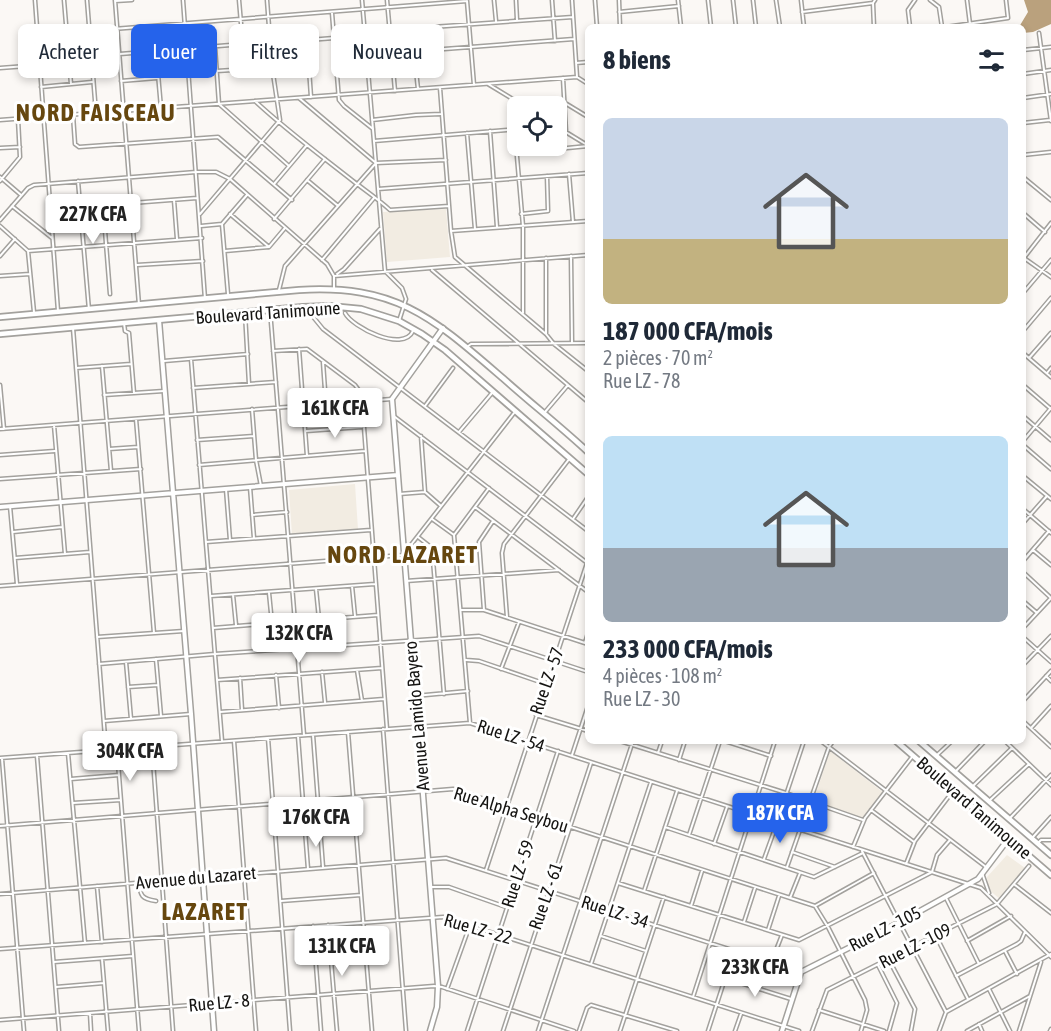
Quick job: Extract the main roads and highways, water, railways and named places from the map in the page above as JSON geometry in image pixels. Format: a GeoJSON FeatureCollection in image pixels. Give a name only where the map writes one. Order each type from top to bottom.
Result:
{"type":"FeatureCollection","features":[{"type":"Feature","properties":{"kind":"main road","name":"Boulevard Tanimoune"},"geometry":{"type":"LineString","coordinates":[[0,317],[334,287],[369,294],[405,306],[443,328],[585,449]]}},
{"type":"Feature","properties":{"kind":"main road","name":"Boulevard Tanimoune"},"geometry":{"type":"LineString","coordinates":[[0,334],[309,307],[355,308],[381,314],[399,321],[433,341],[585,471]]}},
{"type":"Feature","properties":{"kind":"main road","name":"Boulevard Tanimoune"},"geometry":{"type":"LineString","coordinates":[[899,744],[1051,875]]}},
{"type":"Feature","properties":{"kind":"main road","name":"Boulevard Tanimoune"},"geometry":{"type":"LineString","coordinates":[[922,744],[1051,855]]}},
{"type":"Feature","properties":{"kind":"main road"},"geometry":{"type":"LineString","coordinates":[[1009,838],[1018,827]]}},
{"type":"Feature","properties":{"kind":"main road"},"geometry":{"type":"LineString","coordinates":[[1029,855],[1038,843]]}},
{"type":"Feature","properties":{"kind":"district","name":"NORD FAISCEAU"},"geometry":{"type":"Point","coordinates":[96,113]}},
{"type":"Feature","properties":{"kind":"district","name":"NORD LAZARET"},"geometry":{"type":"Point","coordinates":[403,555]}},
{"type":"Feature","properties":{"kind":"district","name":"LAZARET"},"geometry":{"type":"Point","coordinates":[205,912]}}]}
